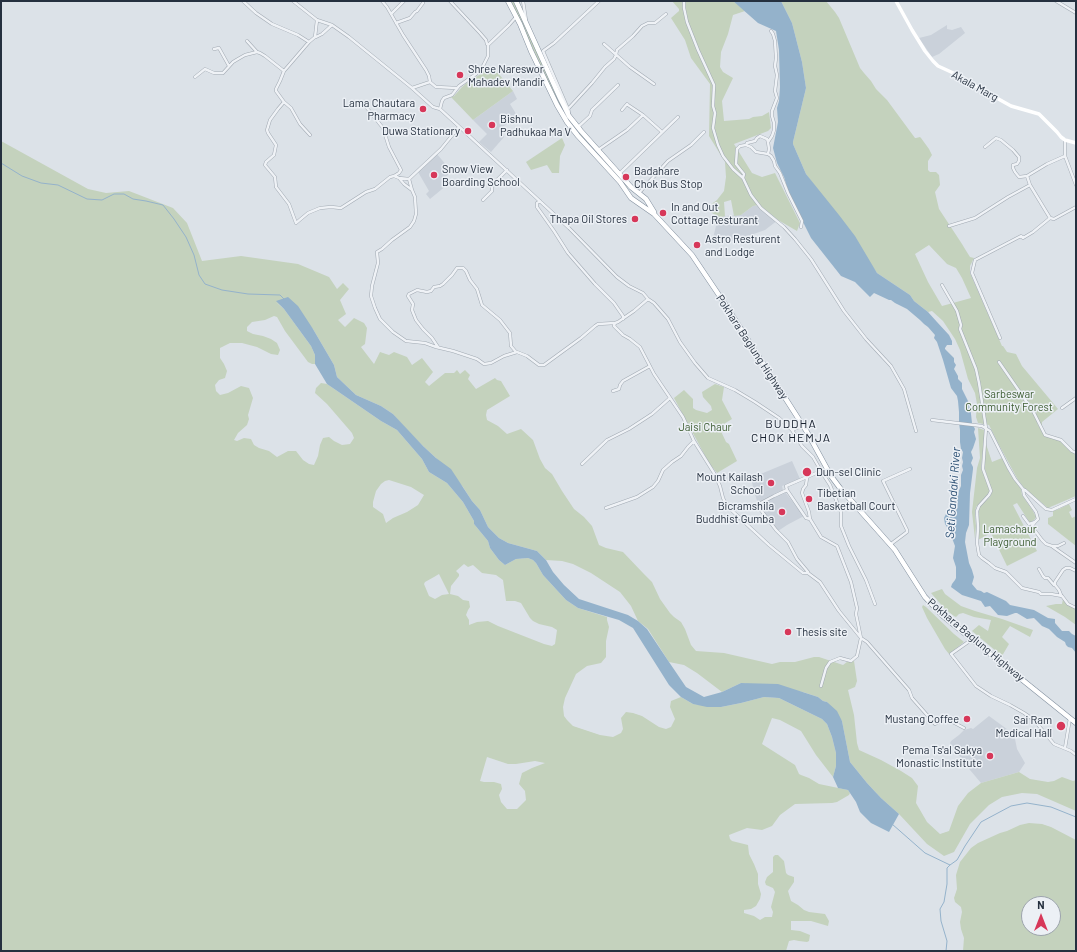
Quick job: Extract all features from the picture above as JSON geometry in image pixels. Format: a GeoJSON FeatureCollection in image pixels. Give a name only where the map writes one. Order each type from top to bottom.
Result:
{"type":"FeatureCollection","features":[{"type":"Feature","properties":{"kind":"highway","name":"Pokhara Baglung Highway"},"geometry":{"type":"LineString","coordinates":[[508,1],[557,105],[567,122],[620,182],[631,198],[654,214],[692,255],[807,432],[836,484],[890,544],[901,558],[925,597],[938,611],[1076,723]]}},
{"type":"Feature","properties":{"kind":"highway","name":"Pokhara Baglung Highway"},"geometry":{"type":"LineString","coordinates":[[516,1],[569,116],[619,174],[648,202],[654,214]]}},
{"type":"Feature","properties":{"kind":"main road","name":"Akala Marg"},"geometry":{"type":"LineString","coordinates":[[896,1],[925,51],[936,64],[962,77],[1011,106],[1039,114],[1061,137],[1065,140],[1076,143]]}},
{"type":"Feature","properties":{"kind":"street"},"geometry":{"type":"LineString","coordinates":[[243,1],[256,13],[272,24],[298,35],[309,42]]}},
{"type":"Feature","properties":{"kind":"street"},"geometry":{"type":"LineString","coordinates":[[293,1],[317,20],[332,25],[349,36],[433,107],[440,109],[569,228],[617,277],[629,286],[643,293],[668,319],[680,342],[708,378],[735,390],[755,402],[779,418],[792,430],[802,446],[813,457],[830,485],[841,512],[841,526],[866,580],[875,604]]}},
{"type":"Feature","properties":{"kind":"street"},"geometry":{"type":"LineString","coordinates":[[382,1],[392,13],[396,23],[426,70],[430,82],[436,87],[457,88]]}},
{"type":"Feature","properties":{"kind":"street"},"geometry":{"type":"LineString","coordinates":[[392,13],[404,1]]}},
{"type":"Feature","properties":{"kind":"street"},"geometry":{"type":"LineString","coordinates":[[440,109],[444,98],[452,94],[457,88],[476,74],[483,66],[488,56],[488,45],[486,40],[450,1]]}},
{"type":"Feature","properties":{"kind":"street"},"geometry":{"type":"LineString","coordinates":[[523,1],[528,26]]}},
{"type":"Feature","properties":{"kind":"street"},"geometry":{"type":"LineString","coordinates":[[569,116],[568,109],[543,51],[554,43],[599,1]]}},
{"type":"Feature","properties":{"kind":"street"},"geometry":{"type":"LineString","coordinates":[[684,1],[687,22],[714,85],[713,106],[715,113],[713,128],[723,156],[743,178],[751,195],[761,208],[784,227],[795,239],[811,259],[844,311],[866,339],[891,366],[904,389],[916,431]]}},
{"type":"Feature","properties":{"kind":"street"},"geometry":{"type":"LineString","coordinates":[[1056,1],[1076,13]]}},
{"type":"Feature","properties":{"kind":"street"},"geometry":{"type":"LineString","coordinates":[[396,23],[410,18],[423,3]]}},
{"type":"Feature","properties":{"kind":"street"},"geometry":{"type":"LineString","coordinates":[[568,109],[605,67],[614,59],[617,50],[642,26],[648,23],[655,23],[666,14]]}},
{"type":"Feature","properties":{"kind":"street"},"geometry":{"type":"LineString","coordinates":[[488,45],[516,17]]}},
{"type":"Feature","properties":{"kind":"street"},"geometry":{"type":"LineString","coordinates":[[315,37],[317,20]]}},
{"type":"Feature","properties":{"kind":"street"},"geometry":{"type":"LineString","coordinates":[[310,135],[300,124],[291,108],[284,102],[276,89],[284,71],[309,42],[322,34],[332,25]]}},
{"type":"Feature","properties":{"kind":"street"},"geometry":{"type":"LineString","coordinates":[[768,142],[774,130],[772,116],[776,98],[777,75],[775,66],[775,41],[774,34],[771,31]]}},
{"type":"Feature","properties":{"kind":"street"},"geometry":{"type":"LineString","coordinates":[[247,41],[257,52],[265,56],[284,71]]}},
{"type":"Feature","properties":{"kind":"street"},"geometry":{"type":"LineString","coordinates":[[604,44],[630,67],[654,84]]}},
{"type":"Feature","properties":{"kind":"street"},"geometry":{"type":"LineString","coordinates":[[214,49],[219,48],[229,66]]}},
{"type":"Feature","properties":{"kind":"street"},"geometry":{"type":"LineString","coordinates":[[195,77],[204,69],[214,73],[223,73],[238,59],[245,55],[257,52]]}},
{"type":"Feature","properties":{"kind":"street"},"geometry":{"type":"LineString","coordinates":[[412,88],[430,82]]}},
{"type":"Feature","properties":{"kind":"street"},"geometry":{"type":"LineString","coordinates":[[578,128],[590,116],[592,110],[618,85]]}},
{"type":"Feature","properties":{"kind":"street"},"geometry":{"type":"LineString","coordinates":[[284,102],[268,125],[268,133],[276,145],[274,155],[266,162],[265,165],[275,177],[276,187],[289,204],[296,223],[308,213],[320,208],[331,206],[341,208],[366,192],[375,190],[401,170],[383,128],[363,103]]}},
{"type":"Feature","properties":{"kind":"street"},"geometry":{"type":"LineString","coordinates":[[622,110],[627,104],[643,115],[662,132]]}},
{"type":"Feature","properties":{"kind":"street"},"geometry":{"type":"LineString","coordinates":[[598,150],[627,130],[643,115]]}},
{"type":"Feature","properties":{"kind":"street"},"geometry":{"type":"LineString","coordinates":[[619,174],[678,117]]}},
{"type":"Feature","properties":{"kind":"street"},"geometry":{"type":"LineString","coordinates":[[394,176],[409,179],[440,149],[459,127]]}},
{"type":"Feature","properties":{"kind":"street"},"geometry":{"type":"LineString","coordinates":[[639,193],[668,161],[691,145],[704,132]]}},
{"type":"Feature","properties":{"kind":"street"},"geometry":{"type":"LineString","coordinates":[[743,178],[744,174],[736,164],[737,149],[740,146],[755,141],[760,136],[767,139],[769,149],[768,154]]}},
{"type":"Feature","properties":{"kind":"street"},"geometry":{"type":"LineString","coordinates":[[985,147],[996,138],[1001,140],[1013,150],[1019,157],[1019,161],[1012,168],[1019,177],[1027,176],[1046,164],[1065,156]]}},
{"type":"Feature","properties":{"kind":"street"},"geometry":{"type":"LineString","coordinates":[[1065,140],[1065,156],[1076,185]]}},
{"type":"Feature","properties":{"kind":"street"},"geometry":{"type":"LineString","coordinates":[[746,145],[751,147],[756,152],[771,156],[802,221],[801,227]]}},
{"type":"Feature","properties":{"kind":"street"},"geometry":{"type":"LineString","coordinates":[[483,200],[492,191],[494,183],[507,170]]}},
{"type":"Feature","properties":{"kind":"street"},"geometry":{"type":"LineString","coordinates":[[1027,176],[1030,185],[1050,218]]}},
{"type":"Feature","properties":{"kind":"street"},"geometry":{"type":"LineString","coordinates":[[399,178],[412,190]]}},
{"type":"Feature","properties":{"kind":"street"},"geometry":{"type":"LineString","coordinates":[[409,179],[415,197],[416,214],[410,227],[377,252],[378,263],[372,286],[372,296],[377,315],[393,332],[406,341],[426,343],[476,359],[482,363],[491,363],[504,356],[517,352]]}},
{"type":"Feature","properties":{"kind":"street"},"geometry":{"type":"LineString","coordinates":[[949,226],[975,218],[1030,185]]}},
{"type":"Feature","properties":{"kind":"street"},"geometry":{"type":"LineString","coordinates":[[540,201],[537,203],[537,207],[568,253],[614,303],[623,316],[623,319]]}},
{"type":"Feature","properties":{"kind":"street"},"geometry":{"type":"LineString","coordinates":[[1000,338],[972,273],[976,260],[1021,236],[1023,238],[1050,218],[1054,219],[1076,207]]}},
{"type":"Feature","properties":{"kind":"street"},"geometry":{"type":"LineString","coordinates":[[438,347],[416,320],[412,310],[413,304],[408,296],[417,290],[427,292],[431,291],[434,287],[440,286],[457,268],[463,268],[466,271],[470,280],[477,289],[482,306],[500,320],[510,333],[511,346],[517,352],[527,356],[539,365],[544,365],[598,324],[615,323],[623,319],[648,299]]}},
{"type":"Feature","properties":{"kind":"street"},"geometry":{"type":"LineString","coordinates":[[942,285],[957,312],[961,325],[960,329],[976,369],[986,428],[983,469],[991,491],[979,506],[977,511],[977,543],[979,555],[989,563],[1006,572],[1022,588],[1039,592],[1041,594],[1062,596]]}},
{"type":"Feature","properties":{"kind":"street"},"geometry":{"type":"LineString","coordinates":[[615,323],[614,326],[623,335],[640,347],[654,374],[683,417],[694,441],[714,473],[720,486],[722,498],[727,506],[769,545],[803,573],[808,573]]}},
{"type":"Feature","properties":{"kind":"street"},"geometry":{"type":"LineString","coordinates":[[999,362],[1033,411],[1044,435],[1061,440],[1076,453]]}},
{"type":"Feature","properties":{"kind":"street"},"geometry":{"type":"LineString","coordinates":[[613,391],[620,390],[620,385],[623,381],[650,366]]}},
{"type":"Feature","properties":{"kind":"street"},"geometry":{"type":"LineString","coordinates":[[582,464],[607,440],[629,429],[652,414],[670,398]]}},
{"type":"Feature","properties":{"kind":"street"},"geometry":{"type":"LineString","coordinates":[[1062,408],[1076,398]]}},
{"type":"Feature","properties":{"kind":"street"},"geometry":{"type":"LineString","coordinates":[[932,420],[982,426],[990,431],[1008,467],[1023,489],[1046,509],[1052,510],[1076,499]]}},
{"type":"Feature","properties":{"kind":"street"},"geometry":{"type":"LineString","coordinates":[[792,430],[802,426]]}},
{"type":"Feature","properties":{"kind":"street"},"geometry":{"type":"LineString","coordinates":[[606,508],[637,497],[653,487],[658,481],[663,470],[681,456],[694,441]]}},
{"type":"Feature","properties":{"kind":"street"},"geometry":{"type":"LineString","coordinates":[[890,544],[907,532],[907,530],[883,481],[910,469]]}},
{"type":"Feature","properties":{"kind":"street"},"geometry":{"type":"LineString","coordinates":[[810,519],[806,518],[787,490],[786,486],[821,471]]}},
{"type":"Feature","properties":{"kind":"street"},"geometry":{"type":"LineString","coordinates":[[807,477],[806,485],[802,493],[810,519],[821,537],[837,546],[851,582],[857,608],[856,614],[861,638],[857,656],[851,661],[840,658],[830,662],[826,668],[821,686]]}},
{"type":"Feature","properties":{"kind":"street"},"geometry":{"type":"LineString","coordinates":[[1023,489],[1024,495],[1036,512],[1038,519],[1032,526],[1035,532],[1042,540],[1076,563]]}},
{"type":"Feature","properties":{"kind":"street"},"geometry":{"type":"LineString","coordinates":[[787,490],[757,505],[776,530],[788,542],[808,573],[820,582],[839,611],[861,638],[867,642],[909,690],[912,698],[935,724],[945,718],[964,728]]}},
{"type":"Feature","properties":{"kind":"street"},"geometry":{"type":"LineString","coordinates":[[1023,516],[1029,524],[1035,522]]}},
{"type":"Feature","properties":{"kind":"street"},"geometry":{"type":"LineString","coordinates":[[1052,546],[1058,546],[1064,543]]}},
{"type":"Feature","properties":{"kind":"street"},"geometry":{"type":"LineString","coordinates":[[1055,585],[1055,582],[1063,570],[1070,568],[1076,571]]}},
{"type":"Feature","properties":{"kind":"street"},"geometry":{"type":"LineString","coordinates":[[1039,569],[1045,578],[1048,578],[1055,585],[1068,604],[1076,608]]}},
{"type":"Feature","properties":{"kind":"street"},"geometry":{"type":"LineString","coordinates":[[972,639],[951,654],[976,686],[991,696],[1024,713],[1034,720],[1054,744],[1065,748],[1076,755]]}},
{"type":"Feature","properties":{"kind":"street"},"geometry":{"type":"LineString","coordinates":[[1065,748],[1070,718]]}},
{"type":"Feature","properties":{"kind":"shaded area"},"geometry":{"type":"Polygon","coordinates":[[[947,25],[947,29],[952,30],[961,27],[965,33],[939,54],[932,57],[919,38],[931,35],[947,25]]]}},
{"type":"Feature","properties":{"kind":"shaded area","name":"Bishnu Padhukaa Ma V"},"geometry":{"type":"Polygon","coordinates":[[[513,91],[517,99],[510,104],[518,117],[499,129],[504,137],[491,152],[479,142],[487,134],[473,120],[513,91]]]}},
{"type":"Feature","properties":{"kind":"shaded area","name":"Snow View Boarding School"},"geometry":{"type":"Polygon","coordinates":[[[437,154],[451,171],[445,178],[447,185],[430,199],[426,194],[429,191],[418,172],[437,154]]]}},
{"type":"Feature","properties":{"kind":"shaded area"},"geometry":{"type":"Polygon","coordinates":[[[759,205],[778,220],[765,230],[733,241],[712,242],[719,218],[741,215],[753,206],[759,205]]]}},
{"type":"Feature","properties":{"kind":"shaded area","name":"Mount Kailash School"},"geometry":{"type":"Polygon","coordinates":[[[792,461],[800,479],[782,486],[783,490],[758,504],[751,478],[792,461]]]}},
{"type":"Feature","properties":{"kind":"shaded area","name":"Bicramshila Buddhist Gumba"},"geometry":{"type":"Polygon","coordinates":[[[785,492],[804,516],[778,531],[759,504],[785,492]]]}},
{"type":"Feature","properties":{"kind":"shaded area","name":"Pema Ts'al Sakya Monastic Institute"},"geometry":{"type":"Polygon","coordinates":[[[989,716],[1011,732],[1015,739],[1017,749],[1025,763],[1019,772],[981,783],[950,743],[964,730],[971,728],[973,729],[989,716]]]}},
{"type":"Feature","properties":{"kind":"green space"},"geometry":{"type":"Polygon","coordinates":[[[511,1],[513,1],[521,17],[559,101],[569,119],[628,188],[577,133],[564,116],[511,1]]]}},
{"type":"Feature","properties":{"kind":"green space"},"geometry":{"type":"Polygon","coordinates":[[[672,1],[733,1],[745,11],[733,15],[721,52],[720,67],[723,72],[733,78],[722,101],[724,121],[749,119],[762,116],[769,112],[771,128],[768,131],[734,144],[752,173],[762,177],[775,173],[800,223],[797,231],[778,220],[759,205],[753,206],[741,215],[734,216],[731,200],[724,202],[725,216],[719,218],[708,210],[710,205],[717,200],[724,191],[726,177],[725,162],[709,136],[710,84],[691,58],[685,40],[671,18],[679,11],[672,1]]]}},
{"type":"Feature","properties":{"kind":"green space","name":"Sarbeswar Community Forest"},"geometry":{"type":"Polygon","coordinates":[[[781,1],[826,1],[839,18],[860,68],[876,89],[887,100],[915,138],[920,137],[929,149],[932,155],[928,161],[928,170],[930,172],[936,172],[939,175],[940,185],[935,192],[939,209],[970,257],[974,258],[970,266],[970,273],[1002,346],[1007,352],[1016,354],[1022,366],[1058,409],[1042,422],[1042,429],[1039,422],[1037,423],[1044,435],[1060,441],[1076,455],[1076,496],[1048,508],[1025,489],[1018,480],[989,425],[978,423],[976,417],[977,404],[975,393],[968,379],[960,350],[955,339],[943,321],[932,311],[928,312],[914,301],[910,295],[877,273],[806,174],[793,144],[806,88],[802,62],[792,23],[781,1]],[[929,245],[915,254],[928,282],[942,306],[971,298],[956,268],[947,264],[929,245]]]}},
{"type":"Feature","properties":{"kind":"green space"},"geometry":{"type":"Polygon","coordinates":[[[489,68],[494,73],[498,73],[513,91],[473,120],[451,97],[454,96],[469,81],[489,68]]]}},
{"type":"Feature","properties":{"kind":"green space"},"geometry":{"type":"Polygon","coordinates":[[[562,138],[565,145],[560,156],[559,173],[552,173],[547,165],[531,170],[526,162],[562,138]]]}},
{"type":"Feature","properties":{"kind":"green space"},"geometry":{"type":"Polygon","coordinates":[[[1,141],[88,189],[106,193],[129,191],[173,208],[187,223],[202,261],[241,256],[298,264],[329,277],[337,289],[343,283],[349,289],[340,300],[346,314],[338,320],[345,327],[354,318],[364,323],[367,328],[365,344],[361,347],[374,364],[380,352],[389,355],[394,352],[407,357],[412,365],[422,358],[433,372],[425,382],[429,386],[445,373],[454,373],[457,370],[460,374],[465,370],[470,375],[468,379],[476,389],[495,378],[501,381],[510,396],[487,410],[487,420],[498,426],[507,434],[521,429],[533,440],[545,468],[552,474],[574,509],[592,526],[599,545],[623,552],[652,582],[660,599],[670,613],[681,622],[691,645],[696,651],[724,653],[772,664],[780,662],[795,662],[814,657],[819,657],[843,665],[847,662],[854,661],[857,681],[855,687],[848,690],[854,715],[859,750],[881,760],[912,778],[918,786],[916,803],[927,822],[940,834],[949,831],[958,806],[968,793],[981,783],[1019,772],[1030,779],[1048,782],[1062,777],[1073,781],[1076,780],[1076,811],[1037,794],[1022,793],[1002,797],[989,805],[970,824],[954,852],[944,856],[927,844],[899,814],[881,798],[850,762],[842,721],[827,702],[803,692],[741,683],[722,692],[684,665],[669,662],[648,629],[638,621],[631,606],[620,592],[591,573],[573,564],[562,561],[546,560],[537,551],[508,543],[499,538],[488,527],[480,510],[463,487],[436,458],[410,434],[393,414],[381,406],[356,395],[337,377],[334,365],[313,329],[276,302],[284,309],[311,346],[315,355],[315,364],[308,362],[285,331],[277,317],[274,316],[265,320],[252,322],[247,327],[247,331],[271,339],[277,343],[280,350],[278,355],[271,354],[257,347],[242,343],[230,343],[220,348],[220,358],[227,371],[225,378],[219,380],[215,385],[216,391],[220,395],[228,393],[241,386],[249,388],[253,398],[247,425],[238,433],[234,440],[237,441],[244,438],[251,439],[254,445],[269,451],[277,457],[288,451],[296,451],[303,460],[314,465],[323,438],[329,437],[342,445],[350,444],[354,438],[352,433],[327,404],[315,393],[316,388],[321,383],[327,384],[381,421],[397,430],[422,459],[429,472],[447,483],[463,502],[474,521],[474,524],[488,541],[490,548],[499,560],[505,565],[516,559],[528,558],[533,560],[543,575],[566,600],[578,608],[607,617],[609,627],[606,641],[606,657],[601,663],[587,666],[576,674],[565,698],[563,707],[564,716],[573,726],[600,735],[613,737],[621,733],[623,729],[621,718],[626,712],[642,716],[659,727],[666,729],[671,727],[675,719],[670,707],[671,701],[681,697],[693,704],[721,707],[764,697],[779,698],[822,719],[827,724],[836,753],[836,766],[833,777],[816,755],[801,731],[780,720],[772,718],[762,744],[795,765],[799,774],[819,784],[848,790],[850,793],[849,795],[837,802],[832,803],[795,804],[780,815],[772,826],[762,830],[747,828],[729,835],[732,841],[748,845],[749,854],[758,874],[758,884],[761,894],[760,899],[756,906],[751,909],[744,910],[744,913],[754,916],[760,920],[765,917],[772,917],[773,912],[771,907],[775,892],[773,888],[766,885],[765,882],[767,877],[773,872],[773,857],[778,855],[784,861],[786,873],[794,877],[794,882],[788,891],[791,901],[809,912],[825,914],[829,921],[828,926],[811,921],[791,921],[791,930],[800,931],[810,935],[809,941],[789,941],[786,951],[1,951],[1,141]],[[389,480],[385,481],[376,491],[373,507],[383,514],[386,523],[418,505],[424,495],[411,487],[389,480]],[[464,564],[456,571],[459,576],[451,586],[450,594],[469,601],[470,607],[466,615],[469,620],[469,625],[477,622],[488,621],[544,644],[552,646],[555,644],[557,630],[533,621],[521,603],[506,601],[503,580],[496,575],[482,573],[473,565],[468,567],[464,564]],[[439,574],[424,584],[429,596],[435,599],[442,595],[449,594],[439,574]],[[487,757],[480,781],[501,784],[502,789],[499,795],[501,802],[507,809],[517,809],[526,800],[525,791],[519,784],[522,773],[545,763],[535,761],[508,764],[487,757]]]}},
{"type":"Feature","properties":{"kind":"green space","name":"Jaisi Chaur"},"geometry":{"type":"Polygon","coordinates":[[[715,384],[724,387],[722,400],[732,419],[719,427],[737,461],[717,473],[709,463],[674,398],[684,390],[693,399],[693,408],[707,413],[712,410],[711,406],[703,397],[702,392],[715,384]]]}},
{"type":"Feature","properties":{"kind":"green space"},"geometry":{"type":"Polygon","coordinates":[[[978,428],[984,430],[981,467],[990,492],[976,507],[975,539],[972,512],[977,468],[980,458],[978,428]]]}},
{"type":"Feature","properties":{"kind":"green space","name":"Lamachaur Playground"},"geometry":{"type":"Polygon","coordinates":[[[986,444],[992,462],[1002,458],[1036,517],[1030,523],[1017,503],[1013,505],[1037,551],[1007,566],[991,533],[978,540],[978,515],[980,506],[990,497],[992,491],[984,467],[986,444]]]}},
{"type":"Feature","properties":{"kind":"green space"},"geometry":{"type":"Polygon","coordinates":[[[1069,504],[1072,510],[1069,512],[1072,518],[1076,516],[1076,546],[1048,524],[1048,518],[1053,516],[1053,511],[1069,504]]]}},
{"type":"Feature","properties":{"kind":"green space"},"geometry":{"type":"Polygon","coordinates":[[[942,589],[945,594],[961,606],[1033,630],[1030,637],[1010,626],[1002,637],[1009,644],[1002,656],[972,631],[979,625],[988,631],[991,620],[974,617],[963,613],[956,617],[954,616],[945,609],[931,593],[942,589]]]}},
{"type":"Feature","properties":{"kind":"green space"},"geometry":{"type":"Polygon","coordinates":[[[1063,599],[1076,609],[1076,625],[1046,606],[1062,604],[1063,599]]]}},
{"type":"Feature","properties":{"kind":"green space"},"geometry":{"type":"Polygon","coordinates":[[[923,605],[964,642],[949,654],[927,618],[922,607],[923,605]]]}},
{"type":"Feature","properties":{"kind":"green space"},"geometry":{"type":"Polygon","coordinates":[[[1029,823],[1042,824],[1076,840],[1076,951],[963,951],[964,938],[960,922],[962,912],[961,907],[955,902],[954,898],[957,889],[956,875],[960,862],[971,848],[978,843],[1029,823]]]}},
{"type":"Feature","properties":{"kind":"water"},"geometry":{"type":"Polygon","coordinates":[[[733,1],[781,1],[792,23],[802,62],[806,88],[793,144],[806,174],[855,236],[877,273],[910,295],[914,301],[928,312],[949,335],[952,341],[952,345],[947,345],[945,349],[954,358],[956,365],[954,369],[958,379],[962,383],[962,389],[970,405],[976,439],[971,452],[973,458],[971,463],[973,469],[970,493],[969,525],[965,542],[969,563],[974,577],[972,584],[977,590],[984,593],[987,592],[1006,601],[1010,605],[1034,610],[1048,618],[1055,619],[1055,623],[1062,631],[1069,631],[1076,636],[1076,653],[1072,648],[1066,645],[1065,642],[1049,629],[1042,626],[1034,618],[1027,619],[1017,613],[1007,616],[998,615],[990,606],[985,607],[981,601],[962,595],[951,587],[956,578],[956,567],[953,558],[955,546],[945,524],[944,518],[946,514],[950,518],[955,508],[956,497],[961,486],[963,452],[960,442],[957,396],[951,388],[937,342],[934,338],[935,335],[907,309],[874,293],[870,297],[855,282],[841,276],[811,238],[792,200],[784,177],[777,163],[773,148],[778,122],[777,108],[780,87],[779,50],[776,31],[758,23],[733,1]]]}},
{"type":"Feature","properties":{"kind":"water"},"geometry":{"type":"Polygon","coordinates":[[[288,297],[298,306],[313,329],[334,365],[337,377],[356,395],[381,406],[393,414],[423,446],[451,469],[472,501],[480,510],[488,527],[499,538],[508,543],[537,551],[546,560],[553,572],[564,585],[579,599],[628,615],[638,621],[647,629],[686,687],[704,697],[722,692],[741,683],[778,684],[818,697],[827,702],[837,711],[842,721],[850,762],[881,798],[899,814],[889,832],[871,823],[860,812],[856,802],[848,790],[838,788],[833,777],[836,766],[836,753],[827,724],[822,719],[779,698],[764,697],[721,707],[707,707],[693,704],[681,697],[669,685],[633,628],[619,620],[578,608],[566,600],[543,575],[533,560],[528,558],[516,559],[505,565],[499,560],[490,548],[488,541],[474,524],[474,521],[463,502],[447,483],[429,472],[422,459],[397,430],[381,421],[327,384],[315,364],[315,355],[311,346],[284,309],[276,301],[288,297]]]}},
{"type":"Feature","properties":{"kind":"waterway"},"geometry":{"type":"LineString","coordinates":[[1,163],[22,176],[41,183],[58,185],[87,199],[102,200],[114,194],[124,194],[133,199],[163,205],[186,237],[194,255],[199,275],[205,284],[222,290],[248,294],[280,295],[284,299]]}},
{"type":"Feature","properties":{"kind":"waterway"},"geometry":{"type":"LineString","coordinates":[[892,824],[925,853],[950,865],[957,860],[981,822],[1011,806],[1027,803],[1051,807],[1076,817]]}},
{"type":"Feature","properties":{"kind":"waterway"},"geometry":{"type":"LineString","coordinates":[[946,951],[947,941],[941,921],[940,909],[944,902],[947,884],[947,868],[950,865]]}},
{"type":"Feature","properties":{"kind":"place","name":"Shree Nareswor Mahadev Mandir"},"geometry":{"type":"Point","coordinates":[460,75]}},
{"type":"Feature","properties":{"kind":"place","name":"Lama Chautara Pharmacy"},"geometry":{"type":"Point","coordinates":[423,109]}},
{"type":"Feature","properties":{"kind":"place","name":"Bishnu Padhukaa Ma V"},"geometry":{"type":"Point","coordinates":[492,125]}},
{"type":"Feature","properties":{"kind":"place","name":"Duwa Stationary"},"geometry":{"type":"Point","coordinates":[468,131]}},
{"type":"Feature","properties":{"kind":"place","name":"Snow View Boarding School"},"geometry":{"type":"Point","coordinates":[434,175]}},
{"type":"Feature","properties":{"kind":"place","name":"Badahare Chok Bus Stop"},"geometry":{"type":"Point","coordinates":[626,177]}},
{"type":"Feature","properties":{"kind":"place","name":"In and Out Cottage Resturant"},"geometry":{"type":"Point","coordinates":[663,213]}},
{"type":"Feature","properties":{"kind":"place","name":"Thapa Oil Stores"},"geometry":{"type":"Point","coordinates":[635,219]}},
{"type":"Feature","properties":{"kind":"place","name":"Astro Resturent and Lodge"},"geometry":{"type":"Point","coordinates":[697,245]}},
{"type":"Feature","properties":{"kind":"place","name":"Dun-sel Clinic"},"geometry":{"type":"Point","coordinates":[807,472]}},
{"type":"Feature","properties":{"kind":"place","name":"Mount Kailash School"},"geometry":{"type":"Point","coordinates":[771,483]}},
{"type":"Feature","properties":{"kind":"place","name":"Tibetian Basketball Court"},"geometry":{"type":"Point","coordinates":[809,499]}},
{"type":"Feature","properties":{"kind":"place","name":"Bicramshila Buddhist Gumba"},"geometry":{"type":"Point","coordinates":[782,512]}},
{"type":"Feature","properties":{"kind":"place","name":"Thesis site"},"geometry":{"type":"Point","coordinates":[788,632]}},
{"type":"Feature","properties":{"kind":"place","name":"Mustang Coffee"},"geometry":{"type":"Point","coordinates":[967,719]}},
{"type":"Feature","properties":{"kind":"place","name":"Sai Ram Medical Hall"},"geometry":{"type":"Point","coordinates":[1061,726]}},
{"type":"Feature","properties":{"kind":"place","name":"Pema Ts'al Sakya Monastic Institute"},"geometry":{"type":"Point","coordinates":[990,756]}},
{"type":"Feature","properties":{"kind":"district","name":"BUDDHA CHOK HEMJA"},"geometry":{"type":"Point","coordinates":[791,431]}},
{"type":"Feature","properties":{"kind":"water label","name":"Seti Gandaki River"},"geometry":{"type":"Point","coordinates":[953,493]}}]}
